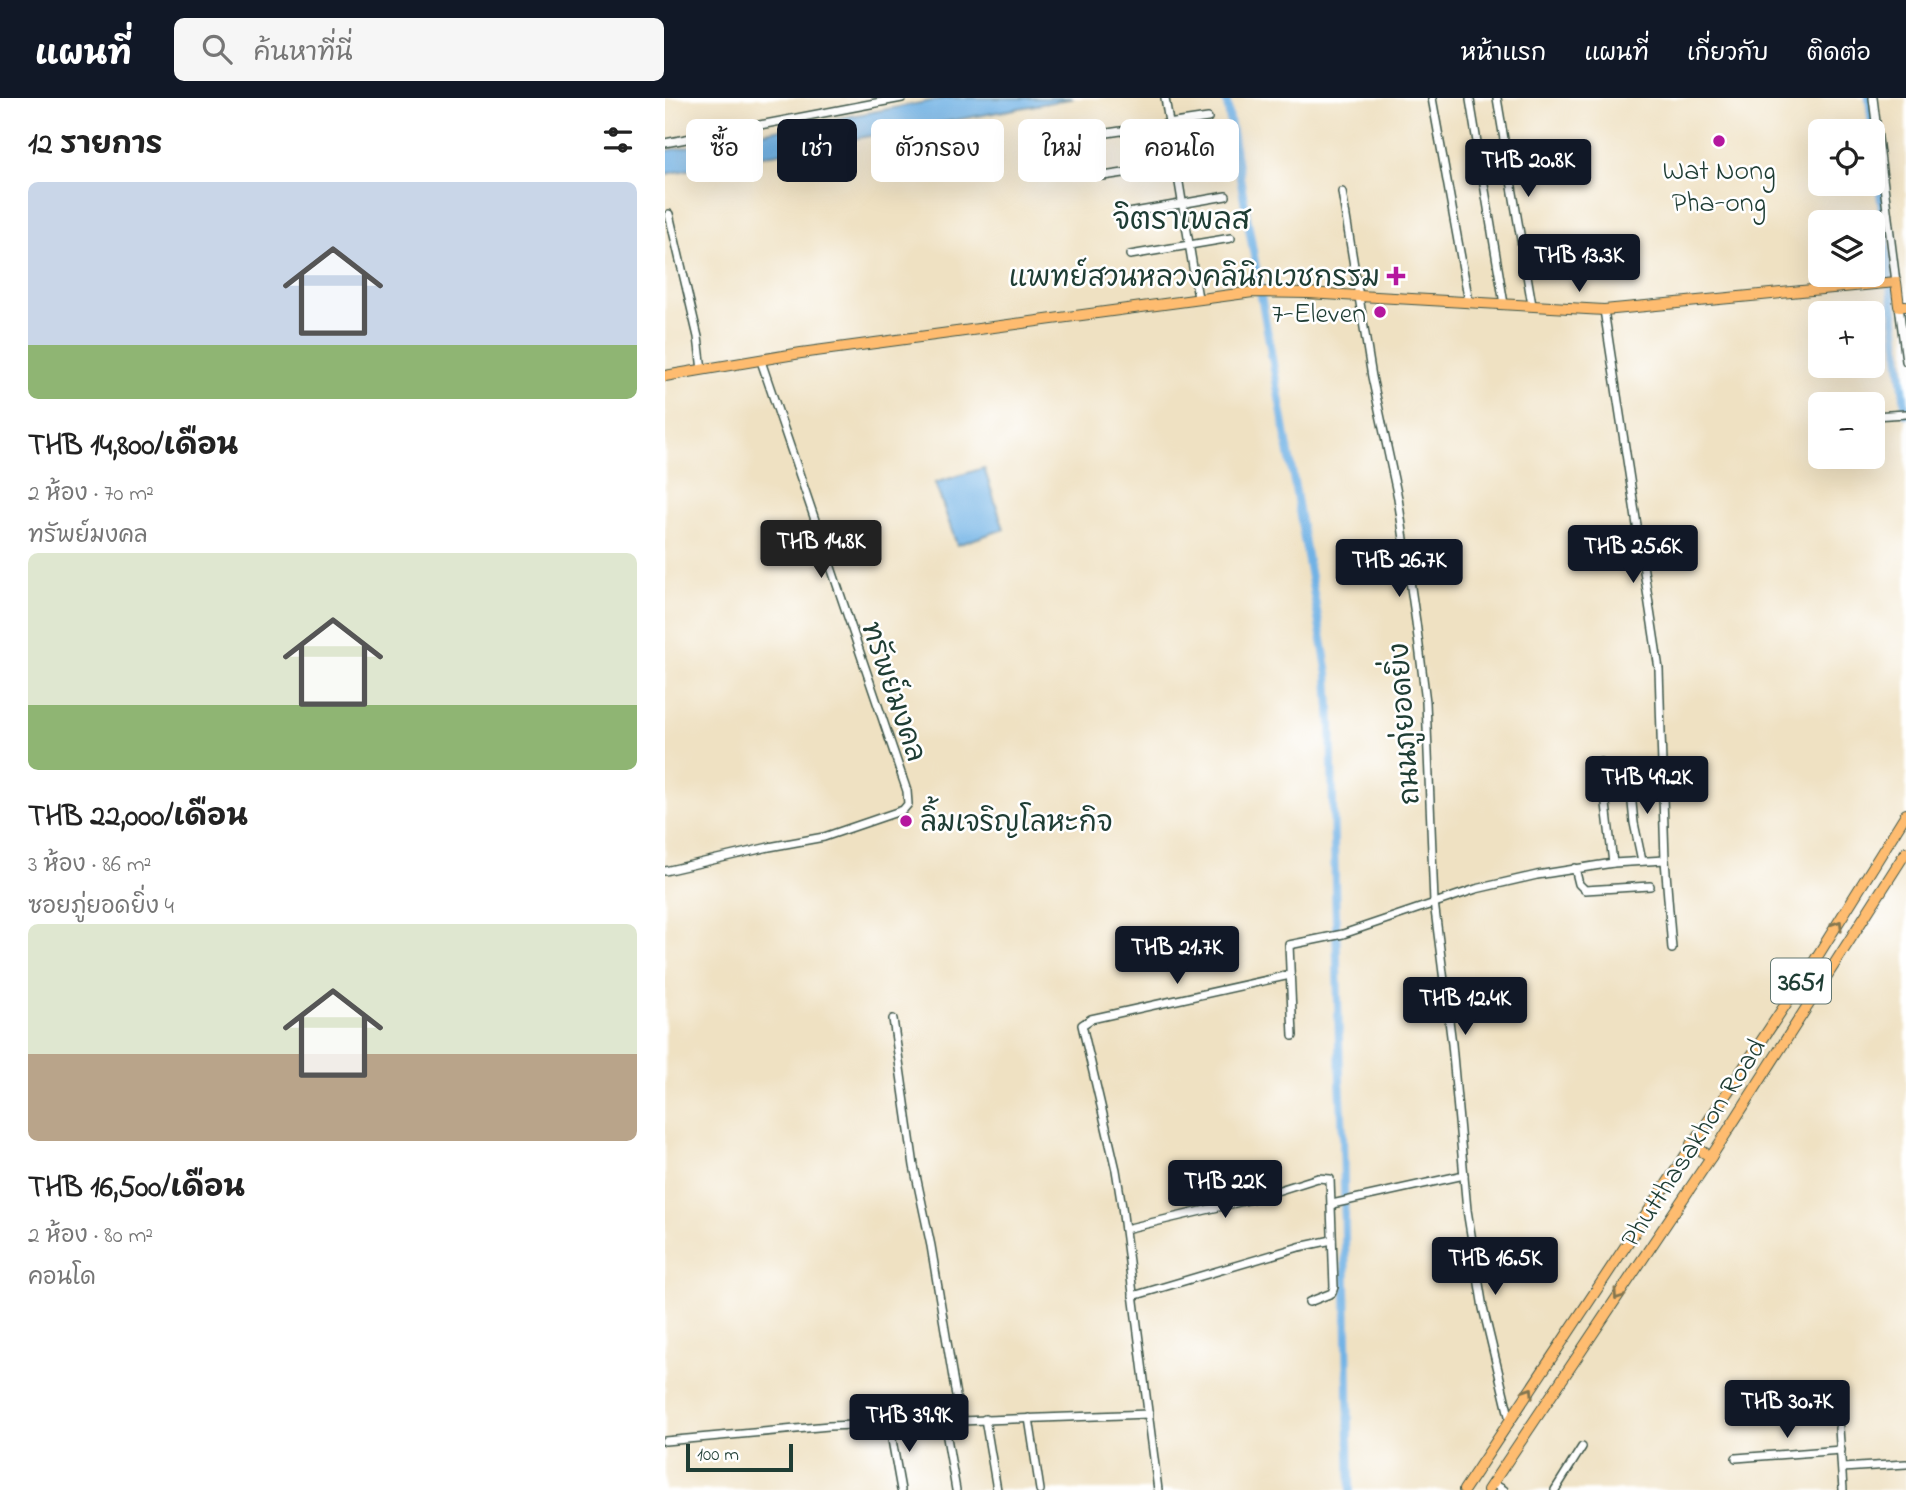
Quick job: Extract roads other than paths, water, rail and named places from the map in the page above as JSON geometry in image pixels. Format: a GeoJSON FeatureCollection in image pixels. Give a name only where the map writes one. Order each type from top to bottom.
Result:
{"type":"FeatureCollection","features":[{"type":"Feature","properties":{"kind":"main road"},"geometry":{"type":"LineString","coordinates":[[665,376],[801,353],[1051,317],[1258,292],[1604,310],[1896,282],[1903,306]]}},
{"type":"Feature","properties":{"kind":"main road","name":"Phutthasakhon Road"},"geometry":{"type":"LineString","coordinates":[[1464,1490],[1849,909],[1906,814]]}},
{"type":"Feature","properties":{"kind":"main road","name":"Phutthasakhon Road"},"geometry":{"type":"LineString","coordinates":[[1490,1486],[1711,1157],[1906,852]]}},
{"type":"Feature","properties":{"kind":"main road"},"geometry":{"type":"LineString","coordinates":[[1691,1144],[1711,1157]]}},
{"type":"Feature","properties":{"kind":"street"},"geometry":{"type":"LineString","coordinates":[[665,143],[902,98]]}},
{"type":"Feature","properties":{"kind":"street"},"geometry":{"type":"LineString","coordinates":[[1165,98],[1169,119]]}},
{"type":"Feature","properties":{"kind":"street"},"geometry":{"type":"LineString","coordinates":[[1432,98],[1469,302]]}},
{"type":"Feature","properties":{"kind":"street"},"geometry":{"type":"LineString","coordinates":[[1497,98],[1532,305]]}},
{"type":"Feature","properties":{"kind":"street"},"geometry":{"type":"LineString","coordinates":[[1873,98],[1896,282]]}},
{"type":"Feature","properties":{"kind":"street"},"geometry":{"type":"LineString","coordinates":[[1470,100],[1504,304]]}},
{"type":"Feature","properties":{"kind":"street"},"geometry":{"type":"LineString","coordinates":[[1202,119],[1208,118]]}},
{"type":"Feature","properties":{"kind":"street"},"geometry":{"type":"LineString","coordinates":[[1180,182],[1198,298]]}},
{"type":"Feature","properties":{"kind":"street","name":"ถนนภู่ยอดยิ่ง"},"geometry":{"type":"LineString","coordinates":[[1342,192],[1372,377],[1398,498],[1416,622],[1426,702],[1434,902],[1452,1044],[1473,1252],[1483,1308],[1510,1420]]}},
{"type":"Feature","properties":{"kind":"street"},"geometry":{"type":"LineString","coordinates":[[1117,215],[1226,196]]}},
{"type":"Feature","properties":{"kind":"street"},"geometry":{"type":"LineString","coordinates":[[669,214],[698,337],[702,370]]}},
{"type":"Feature","properties":{"kind":"street"},"geometry":{"type":"LineString","coordinates":[[1130,255],[1231,238]]}},
{"type":"Feature","properties":{"kind":"street"},"geometry":{"type":"LineString","coordinates":[[1903,306],[1906,361]]}},
{"type":"Feature","properties":{"kind":"street"},"geometry":{"type":"LineString","coordinates":[[1604,310],[1659,669],[1665,860],[1672,949]]}},
{"type":"Feature","properties":{"kind":"street","name":"ทรัพย์มงคล"},"geometry":{"type":"LineString","coordinates":[[665,871],[821,838],[903,810],[908,804],[907,791],[761,361]]}},
{"type":"Feature","properties":{"kind":"street"},"geometry":{"type":"LineString","coordinates":[[1885,415],[1906,414]]}},
{"type":"Feature","properties":{"kind":"street"},"geometry":{"type":"LineString","coordinates":[[1601,762],[1613,863]]}},
{"type":"Feature","properties":{"kind":"street"},"geometry":{"type":"LineString","coordinates":[[1629,773],[1634,823],[1642,861]]}},
{"type":"Feature","properties":{"kind":"street"},"geometry":{"type":"LineString","coordinates":[[1293,1035],[1289,945],[1343,934],[1476,889],[1575,868],[1665,860]]}},
{"type":"Feature","properties":{"kind":"street"},"geometry":{"type":"LineString","coordinates":[[1575,868],[1579,884],[1585,890],[1650,886]]}},
{"type":"Feature","properties":{"kind":"street"},"geometry":{"type":"LineString","coordinates":[[1158,1490],[1116,1170],[1082,1025],[1091,1019],[1290,975]]}},
{"type":"Feature","properties":{"kind":"street"},"geometry":{"type":"LineString","coordinates":[[893,1019],[914,1166],[931,1246],[961,1420]]}},
{"type":"Feature","properties":{"kind":"street"},"geometry":{"type":"LineString","coordinates":[[1332,1204],[1464,1175]]}},
{"type":"Feature","properties":{"kind":"street"},"geometry":{"type":"LineString","coordinates":[[1125,1229],[1248,1200],[1318,1178],[1331,1179],[1334,1287],[1332,1293],[1309,1302]]}},
{"type":"Feature","properties":{"kind":"street"},"geometry":{"type":"LineString","coordinates":[[1133,1296],[1299,1247],[1332,1240]]}},
{"type":"Feature","properties":{"kind":"street"},"geometry":{"type":"LineString","coordinates":[[665,1441],[829,1426],[1149,1414]]}},
{"type":"Feature","properties":{"kind":"street"},"geometry":{"type":"LineString","coordinates":[[1029,1418],[1040,1490]]}},
{"type":"Feature","properties":{"kind":"street"},"geometry":{"type":"LineString","coordinates":[[985,1419],[997,1490]]}},
{"type":"Feature","properties":{"kind":"street"},"geometry":{"type":"LineString","coordinates":[[944,1420],[956,1490]]}},
{"type":"Feature","properties":{"kind":"street"},"geometry":{"type":"LineString","coordinates":[[889,1423],[901,1490]]}},
{"type":"Feature","properties":{"kind":"street"},"geometry":{"type":"LineString","coordinates":[[1839,1429],[1843,1490]]}},
{"type":"Feature","properties":{"kind":"street"},"geometry":{"type":"LineString","coordinates":[[1555,1490],[1582,1447]]}},
{"type":"Feature","properties":{"kind":"street"},"geometry":{"type":"LineString","coordinates":[[1736,1458],[1841,1450]]}},
{"type":"Feature","properties":{"kind":"street"},"geometry":{"type":"LineString","coordinates":[[1842,1468],[1906,1464]]}},
{"type":"Feature","properties":{"kind":"street"},"geometry":{"type":"LineString","coordinates":[[1490,1486],[1504,1490]]}},
{"type":"Feature","properties":{"kind":"water"},"geometry":{"type":"Polygon","coordinates":[[[947,98],[1074,98],[961,119],[871,119],[871,136],[857,138],[857,119],[835,119],[947,98]]]}},
{"type":"Feature","properties":{"kind":"water"},"geometry":{"type":"Polygon","coordinates":[[[777,130],[777,153],[763,156],[763,133],[777,130]]]}},
{"type":"Feature","properties":{"kind":"water"},"geometry":{"type":"Polygon","coordinates":[[[686,147],[686,170],[665,174],[665,151],[686,147]]]}},
{"type":"Feature","properties":{"kind":"water"},"geometry":{"type":"Polygon","coordinates":[[[984,468],[1004,529],[957,545],[935,483],[984,468]]]}},
{"type":"Feature","properties":{"kind":"waterway"},"geometry":{"type":"LineString","coordinates":[[1226,98],[1328,674],[1343,1136],[1350,1490]]}},
{"type":"Feature","properties":{"kind":"waterway"},"geometry":{"type":"LineString","coordinates":[[1869,98],[1906,414]]}},
{"type":"Feature","properties":{"kind":"place","name":"Wat Nong Pha-ong"},"geometry":{"type":"Point","coordinates":[1719,141]}},
{"type":"Feature","properties":{"kind":"place","name":"แพทย์สวนหลวงคลินิกเวชกรรม"},"geometry":{"type":"Point","coordinates":[1396,276]}},
{"type":"Feature","properties":{"kind":"place","name":"7-Eleven"},"geometry":{"type":"Point","coordinates":[1380,312]}},
{"type":"Feature","properties":{"kind":"place","name":"ลิ้มเจริญโลหะกิจ"},"geometry":{"type":"Point","coordinates":[906,821]}},
{"type":"Feature","properties":{"kind":"district","name":"จิตราเพลส"},"geometry":{"type":"Point","coordinates":[1181,219]}}]}
